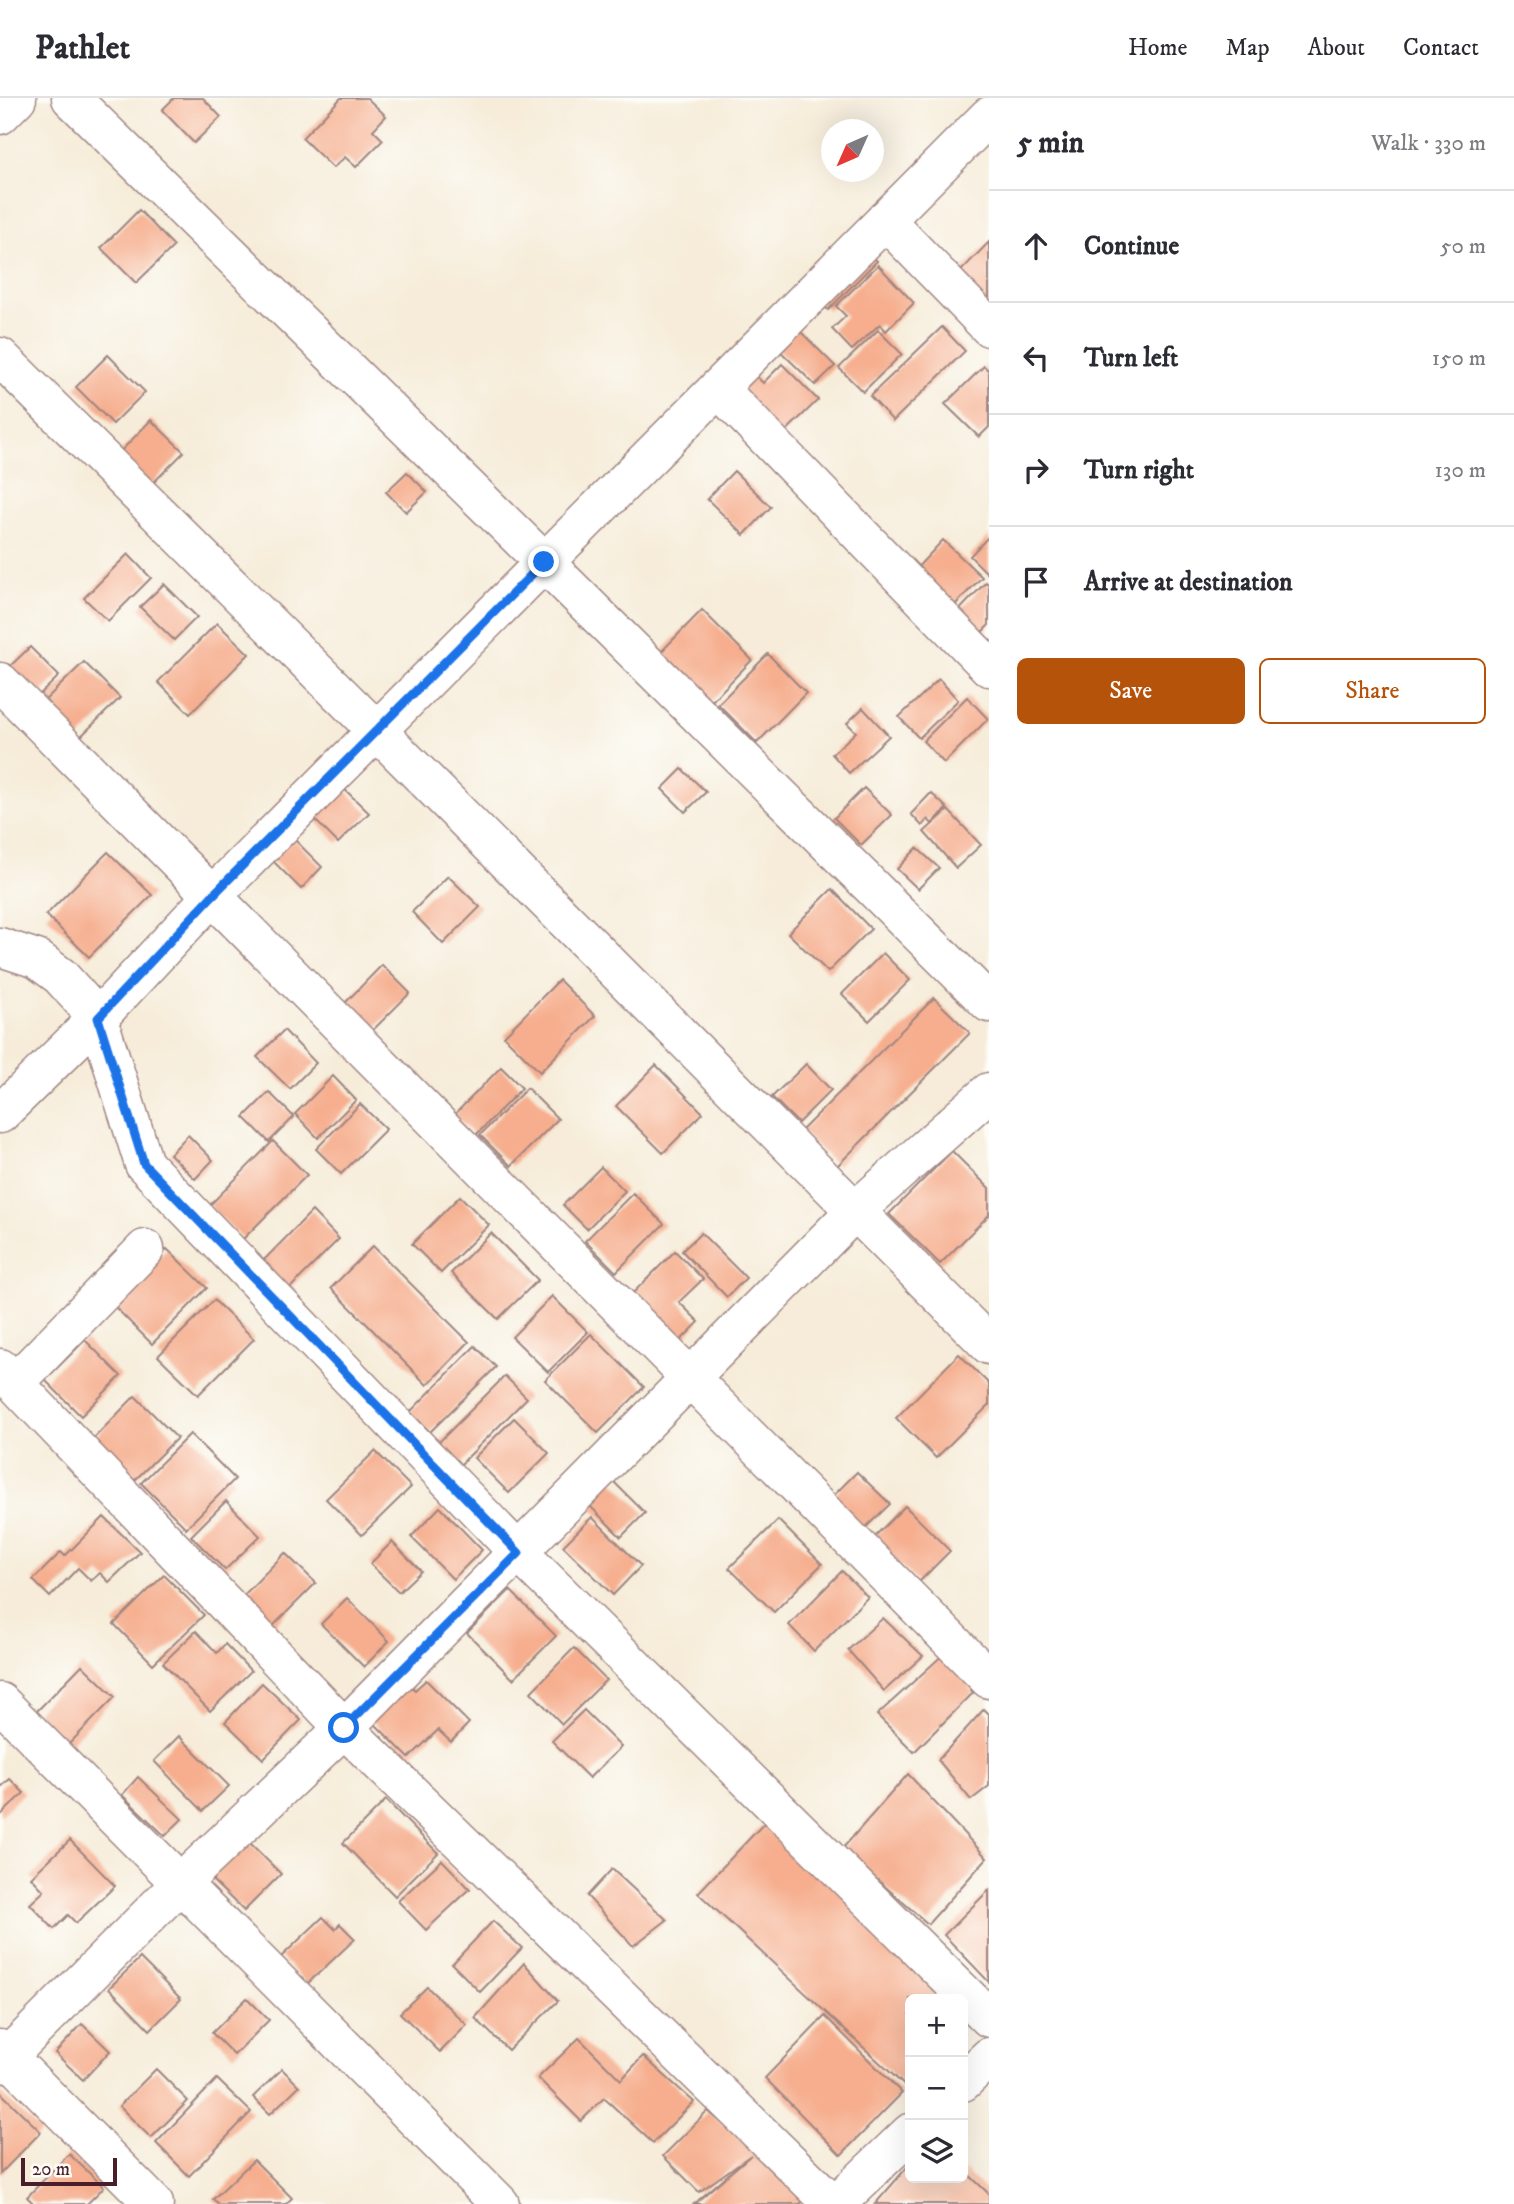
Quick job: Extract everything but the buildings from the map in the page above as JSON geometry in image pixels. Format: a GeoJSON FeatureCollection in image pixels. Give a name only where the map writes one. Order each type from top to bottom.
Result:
{"type":"FeatureCollection","features":[{"type":"Feature","properties":{"kind":"street"},"geometry":{"type":"LineString","coordinates":[[0,115],[17,98]]}},
{"type":"Feature","properties":{"kind":"street"},"geometry":{"type":"LineString","coordinates":[[71,98],[989,1003]]}},
{"type":"Feature","properties":{"kind":"street"},"geometry":{"type":"LineString","coordinates":[[0,1114],[98,1018],[211,897],[989,116]]}},
{"type":"Feature","properties":{"kind":"street"},"geometry":{"type":"LineString","coordinates":[[885,220],[989,327]]}},
{"type":"Feature","properties":{"kind":"street"},"geometry":{"type":"LineString","coordinates":[[0,358],[377,731],[989,1345]]}},
{"type":"Feature","properties":{"kind":"street"},"geometry":{"type":"LineString","coordinates":[[718,388],[989,667]]}},
{"type":"Feature","properties":{"kind":"street"},"geometry":{"type":"LineString","coordinates":[[0,682],[989,1679]]}},
{"type":"Feature","properties":{"kind":"street"},"geometry":{"type":"LineString","coordinates":[[0,947],[37,958],[60,975],[98,1018],[144,1164],[519,1553],[989,2018]]}},
{"type":"Feature","properties":{"kind":"street"},"geometry":{"type":"LineString","coordinates":[[154,2204],[3,2057],[344,1728],[855,1210],[989,1092]]}},
{"type":"Feature","properties":{"kind":"street"},"geometry":{"type":"LineString","coordinates":[[145,1249],[7,1375],[344,1728],[835,2204],[905,2138]]}},
{"type":"Feature","properties":{"kind":"street"},"geometry":{"type":"LineString","coordinates":[[0,1702],[500,2204]]}},
{"type":"Feature","properties":{"kind":"street"},"geometry":{"type":"LineString","coordinates":[[968,2077],[989,2057]]}},
{"type":"Feature","properties":{"kind":"route"},"geometry":{"type":"LineString","coordinates":[[344,1728],[519,1553],[144,1164],[98,1018],[211,897],[544,562]]}}]}
